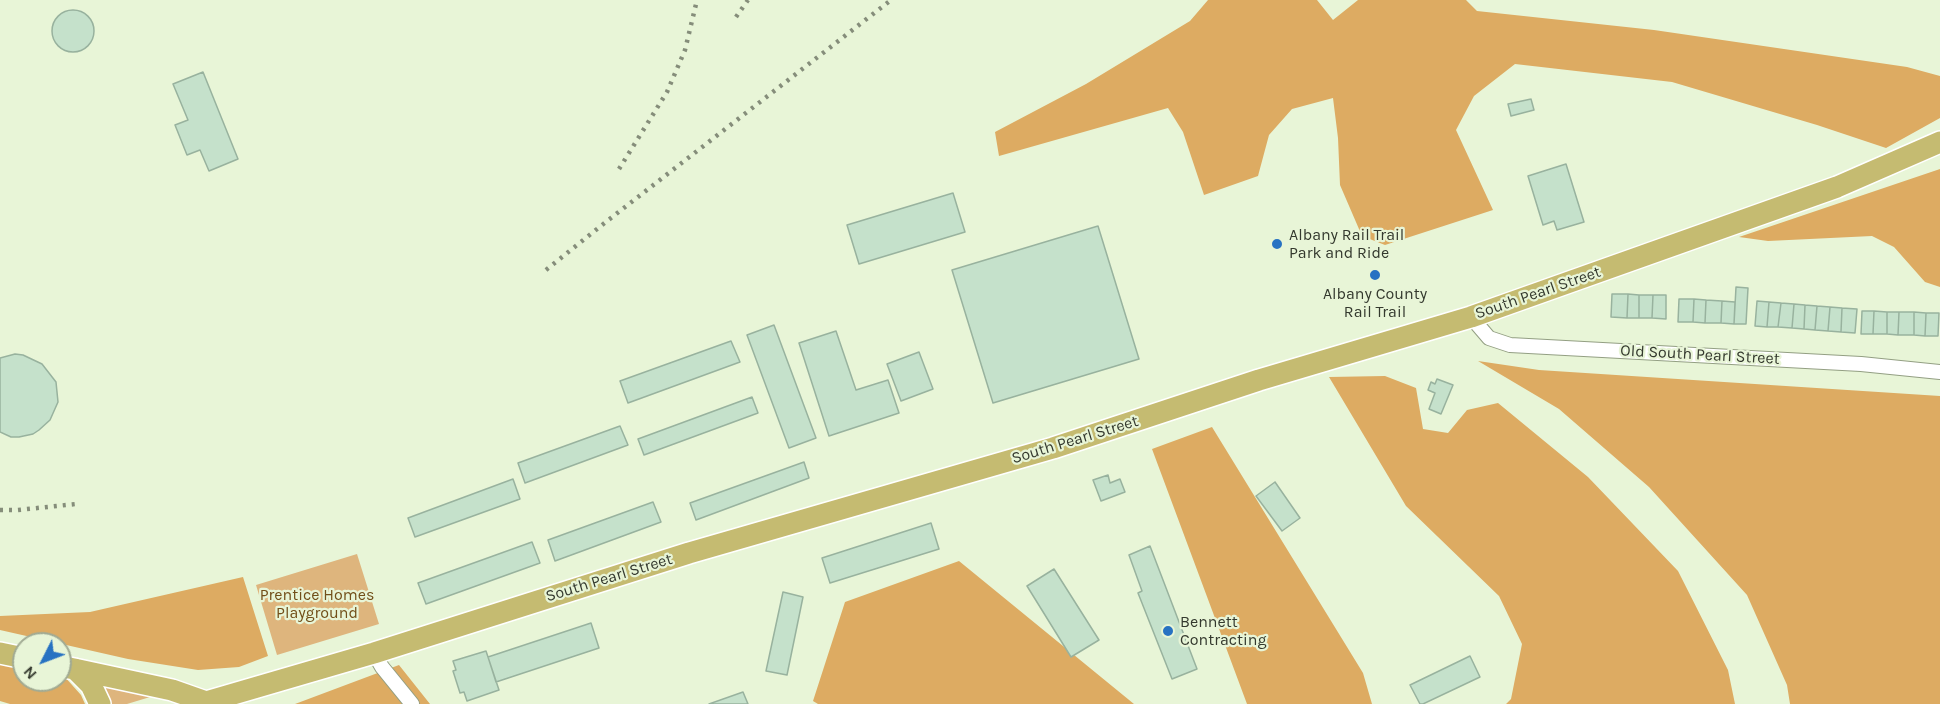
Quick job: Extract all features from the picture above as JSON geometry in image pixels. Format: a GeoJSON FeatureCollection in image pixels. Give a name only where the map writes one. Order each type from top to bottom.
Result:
{"type":"FeatureCollection","features":[{"type":"Feature","properties":{"kind":"main road","name":"South Pearl Street"},"geometry":{"type":"LineString","coordinates":[[202,703],[374,653],[689,553],[1053,448],[1259,380],[1471,317],[1837,187],[1940,142]]}},
{"type":"Feature","properties":{"kind":"main road"},"geometry":{"type":"LineString","coordinates":[[72,668],[172,690],[202,703]]}},
{"type":"Feature","properties":{"kind":"main road"},"geometry":{"type":"LineString","coordinates":[[72,670],[90,685],[100,704]]}},
{"type":"Feature","properties":{"kind":"street","name":"Old South Pearl Street"},"geometry":{"type":"LineString","coordinates":[[1471,317],[1490,338],[1510,345],[1861,364],[1940,372]]}},
{"type":"Feature","properties":{"kind":"street"},"geometry":{"type":"LineString","coordinates":[[374,653],[382,668],[412,704]]}},
{"type":"Feature","properties":{"kind":"green space","name":"Prentice Homes Playground"},"geometry":{"type":"Polygon","coordinates":[[[357,554],[379,624],[277,655],[256,585],[357,554]]]}},
{"type":"Feature","properties":{"kind":"green space"},"geometry":{"type":"Polygon","coordinates":[[[95,676],[160,694],[127,704],[110,704],[107,692],[95,676]]]}},
{"type":"Feature","properties":{"kind":"shaded area"},"geometry":{"type":"Polygon","coordinates":[[[1208,0],[1317,0],[1333,20],[1358,0],[1466,0],[1477,11],[1654,30],[1907,67],[1940,76],[1940,118],[1886,148],[1672,82],[1515,64],[1474,96],[1456,130],[1493,210],[1385,245],[1362,236],[1340,185],[1333,98],[1292,109],[1269,135],[1258,176],[1204,195],[1183,132],[1168,108],[999,156],[995,132],[1086,84],[1190,21],[1208,0]]]}},
{"type":"Feature","properties":{"kind":"shaded area"},"geometry":{"type":"Polygon","coordinates":[[[1940,169],[1940,287],[1925,282],[1894,247],[1872,236],[1768,241],[1739,237],[1940,169]]]}},
{"type":"Feature","properties":{"kind":"shaded area"},"geometry":{"type":"Polygon","coordinates":[[[1478,361],[1539,370],[1940,396],[1940,704],[1790,704],[1787,685],[1747,595],[1649,487],[1559,409],[1478,361]]]}},
{"type":"Feature","properties":{"kind":"shaded area"},"geometry":{"type":"Polygon","coordinates":[[[1385,376],[1416,388],[1423,429],[1448,433],[1467,410],[1498,403],[1588,477],[1678,571],[1728,670],[1735,704],[1506,704],[1511,699],[1522,644],[1499,596],[1406,506],[1329,377],[1385,376]]]}},
{"type":"Feature","properties":{"kind":"shaded area"},"geometry":{"type":"Polygon","coordinates":[[[1212,427],[1363,673],[1372,704],[1247,704],[1152,449],[1212,427]]]}},
{"type":"Feature","properties":{"kind":"shaded area"},"geometry":{"type":"Polygon","coordinates":[[[959,561],[1134,704],[818,704],[813,701],[845,602],[959,561]]]}},
{"type":"Feature","properties":{"kind":"shaded area"},"geometry":{"type":"Polygon","coordinates":[[[243,577],[268,656],[239,667],[198,670],[128,659],[72,646],[72,632],[12,633],[0,630],[0,616],[90,612],[243,577]]]}},
{"type":"Feature","properties":{"kind":"shaded area"},"geometry":{"type":"Polygon","coordinates":[[[0,664],[12,666],[12,692],[72,692],[72,685],[85,704],[10,704],[0,701],[0,664]]]}},
{"type":"Feature","properties":{"kind":"shaded area"},"geometry":{"type":"Polygon","coordinates":[[[399,665],[430,704],[295,704],[399,665]]]}},
{"type":"Feature","properties":{"kind":"building"},"geometry":{"type":"Polygon","coordinates":[[[73,10],[88,16],[94,31],[88,46],[73,52],[58,46],[52,31],[58,16],[73,10]]]}},
{"type":"Feature","properties":{"kind":"building"},"geometry":{"type":"Polygon","coordinates":[[[203,72],[238,159],[209,171],[200,150],[187,155],[175,125],[188,120],[173,84],[203,72]]]}},
{"type":"Feature","properties":{"kind":"building"},"geometry":{"type":"Polygon","coordinates":[[[1531,99],[1534,110],[1511,116],[1508,104],[1531,99]]]}},
{"type":"Feature","properties":{"kind":"building"},"geometry":{"type":"Polygon","coordinates":[[[1566,164],[1584,222],[1557,230],[1554,221],[1543,225],[1528,176],[1566,164]]]}},
{"type":"Feature","properties":{"kind":"building"},"geometry":{"type":"Polygon","coordinates":[[[953,193],[965,232],[859,264],[847,225],[953,193]]]}},
{"type":"Feature","properties":{"kind":"building"},"geometry":{"type":"Polygon","coordinates":[[[1098,226],[1139,359],[993,403],[952,270],[1098,226]]]}},
{"type":"Feature","properties":{"kind":"building"},"geometry":{"type":"Polygon","coordinates":[[[1736,287],[1748,288],[1746,324],[1734,324],[1736,287]]]}},
{"type":"Feature","properties":{"kind":"building"},"geometry":{"type":"Polygon","coordinates":[[[1612,294],[1628,294],[1627,318],[1611,317],[1612,294]]]}},
{"type":"Feature","properties":{"kind":"building"},"geometry":{"type":"Polygon","coordinates":[[[1628,294],[1639,295],[1639,318],[1627,318],[1628,294]]]}},
{"type":"Feature","properties":{"kind":"building"},"geometry":{"type":"Polygon","coordinates":[[[1639,295],[1653,295],[1652,318],[1639,318],[1639,295]]]}},
{"type":"Feature","properties":{"kind":"building"},"geometry":{"type":"Polygon","coordinates":[[[1653,295],[1666,295],[1666,319],[1652,318],[1653,295]]]}},
{"type":"Feature","properties":{"kind":"building"},"geometry":{"type":"Polygon","coordinates":[[[1679,299],[1694,299],[1693,322],[1678,322],[1679,299]]]}},
{"type":"Feature","properties":{"kind":"building"},"geometry":{"type":"Polygon","coordinates":[[[1694,299],[1706,300],[1705,323],[1693,322],[1694,299]]]}},
{"type":"Feature","properties":{"kind":"building"},"geometry":{"type":"Polygon","coordinates":[[[1706,300],[1722,301],[1721,323],[1705,323],[1706,300]]]}},
{"type":"Feature","properties":{"kind":"building"},"geometry":{"type":"Polygon","coordinates":[[[1722,301],[1735,302],[1734,324],[1721,323],[1722,301]]]}},
{"type":"Feature","properties":{"kind":"building"},"geometry":{"type":"Polygon","coordinates":[[[1757,301],[1769,302],[1767,327],[1755,326],[1757,301]]]}},
{"type":"Feature","properties":{"kind":"building"},"geometry":{"type":"Polygon","coordinates":[[[1769,302],[1781,303],[1778,327],[1767,327],[1769,302]]]}},
{"type":"Feature","properties":{"kind":"building"},"geometry":{"type":"Polygon","coordinates":[[[1781,303],[1794,304],[1792,328],[1778,327],[1781,303]]]}},
{"type":"Feature","properties":{"kind":"building"},"geometry":{"type":"Polygon","coordinates":[[[1794,304],[1805,305],[1804,329],[1792,328],[1794,304]]]}},
{"type":"Feature","properties":{"kind":"building"},"geometry":{"type":"Polygon","coordinates":[[[1805,305],[1817,306],[1815,330],[1804,329],[1805,305]]]}},
{"type":"Feature","properties":{"kind":"building"},"geometry":{"type":"Polygon","coordinates":[[[1817,306],[1830,307],[1828,331],[1815,330],[1817,306]]]}},
{"type":"Feature","properties":{"kind":"building"},"geometry":{"type":"Polygon","coordinates":[[[1830,307],[1842,308],[1841,332],[1828,331],[1830,307]]]}},
{"type":"Feature","properties":{"kind":"building"},"geometry":{"type":"Polygon","coordinates":[[[1842,308],[1857,309],[1855,333],[1841,332],[1842,308]]]}},
{"type":"Feature","properties":{"kind":"building"},"geometry":{"type":"Polygon","coordinates":[[[1862,311],[1874,311],[1873,334],[1861,334],[1862,311]]]}},
{"type":"Feature","properties":{"kind":"building"},"geometry":{"type":"Polygon","coordinates":[[[1874,311],[1887,312],[1887,334],[1873,334],[1874,311]]]}},
{"type":"Feature","properties":{"kind":"building"},"geometry":{"type":"Polygon","coordinates":[[[1887,312],[1899,312],[1898,335],[1887,334],[1887,312]]]}},
{"type":"Feature","properties":{"kind":"building"},"geometry":{"type":"Polygon","coordinates":[[[1899,312],[1914,312],[1914,335],[1898,335],[1899,312]]]}},
{"type":"Feature","properties":{"kind":"building"},"geometry":{"type":"Polygon","coordinates":[[[1914,312],[1926,313],[1925,336],[1914,335],[1914,312]]]}},
{"type":"Feature","properties":{"kind":"building"},"geometry":{"type":"Polygon","coordinates":[[[1926,313],[1939,313],[1938,336],[1925,336],[1926,313]]]}},
{"type":"Feature","properties":{"kind":"building"},"geometry":{"type":"Polygon","coordinates":[[[774,325],[816,438],[789,448],[747,335],[774,325]]]}},
{"type":"Feature","properties":{"kind":"building"},"geometry":{"type":"Polygon","coordinates":[[[836,331],[856,390],[888,380],[899,413],[829,436],[799,343],[836,331]]]}},
{"type":"Feature","properties":{"kind":"building"},"geometry":{"type":"Polygon","coordinates":[[[731,341],[740,362],[628,403],[620,381],[731,341]]]}},
{"type":"Feature","properties":{"kind":"building"},"geometry":{"type":"Polygon","coordinates":[[[919,352],[933,389],[901,401],[887,364],[919,352]]]}},
{"type":"Feature","properties":{"kind":"building"},"geometry":{"type":"Polygon","coordinates":[[[15,354],[23,355],[42,364],[56,382],[58,402],[50,420],[39,430],[33,434],[11,437],[0,432],[0,358],[15,354]]]}},
{"type":"Feature","properties":{"kind":"building"},"geometry":{"type":"Polygon","coordinates":[[[1437,379],[1453,385],[1441,414],[1429,409],[1435,393],[1428,390],[1431,382],[1435,384],[1437,379]]]}},
{"type":"Feature","properties":{"kind":"building"},"geometry":{"type":"Polygon","coordinates":[[[752,397],[758,413],[644,455],[638,439],[752,397]]]}},
{"type":"Feature","properties":{"kind":"building"},"geometry":{"type":"Polygon","coordinates":[[[620,426],[628,445],[525,483],[518,463],[620,426]]]}},
{"type":"Feature","properties":{"kind":"building"},"geometry":{"type":"Polygon","coordinates":[[[804,462],[809,478],[696,520],[690,503],[804,462]]]}},
{"type":"Feature","properties":{"kind":"building"},"geometry":{"type":"Polygon","coordinates":[[[1108,475],[1110,483],[1120,479],[1125,492],[1101,501],[1093,480],[1108,475]]]}},
{"type":"Feature","properties":{"kind":"building"},"geometry":{"type":"Polygon","coordinates":[[[513,479],[520,499],[415,537],[408,518],[513,479]]]}},
{"type":"Feature","properties":{"kind":"building"},"geometry":{"type":"Polygon","coordinates":[[[1275,482],[1300,518],[1282,531],[1256,496],[1275,482]]]}},
{"type":"Feature","properties":{"kind":"building"},"geometry":{"type":"Polygon","coordinates":[[[653,502],[661,522],[555,561],[548,540],[653,502]]]}},
{"type":"Feature","properties":{"kind":"building"},"geometry":{"type":"Polygon","coordinates":[[[931,523],[939,549],[830,583],[822,558],[931,523]]]}},
{"type":"Feature","properties":{"kind":"building"},"geometry":{"type":"Polygon","coordinates":[[[532,542],[540,563],[426,604],[418,583],[532,542]]]}},
{"type":"Feature","properties":{"kind":"building","name":"Bennett Contracting"},"geometry":{"type":"Polygon","coordinates":[[[1150,546],[1197,669],[1172,679],[1138,593],[1142,591],[1129,555],[1150,546]]]}},
{"type":"Feature","properties":{"kind":"building"},"geometry":{"type":"Polygon","coordinates":[[[1054,569],[1099,640],[1071,657],[1027,586],[1054,569]]]}},
{"type":"Feature","properties":{"kind":"building"},"geometry":{"type":"Polygon","coordinates":[[[783,592],[803,597],[787,675],[766,671],[783,592]]]}},
{"type":"Feature","properties":{"kind":"building"},"geometry":{"type":"Polygon","coordinates":[[[591,623],[599,648],[496,682],[488,657],[591,623]]]}},
{"type":"Feature","properties":{"kind":"building"},"geometry":{"type":"Polygon","coordinates":[[[486,651],[499,690],[467,701],[464,692],[460,693],[453,671],[456,670],[453,661],[486,651]]]}},
{"type":"Feature","properties":{"kind":"building"},"geometry":{"type":"Polygon","coordinates":[[[1470,656],[1480,677],[1420,704],[1410,685],[1470,656]]]}},
{"type":"Feature","properties":{"kind":"building"},"geometry":{"type":"Polygon","coordinates":[[[743,692],[748,704],[709,704],[743,692]]]}},
{"type":"Feature","properties":{"kind":"railway"},"geometry":{"type":"LineString","coordinates":[[619,169],[667,92],[685,50],[697,0]]}},
{"type":"Feature","properties":{"kind":"railway"},"geometry":{"type":"LineString","coordinates":[[736,17],[748,0]]}},
{"type":"Feature","properties":{"kind":"railway"},"geometry":{"type":"LineString","coordinates":[[546,270],[891,0]]}},
{"type":"Feature","properties":{"kind":"railway"},"geometry":{"type":"LineString","coordinates":[[0,510],[76,504]]}},
{"type":"Feature","properties":{"kind":"place","name":"Albany Rail Trail Park and Ride"},"geometry":{"type":"Point","coordinates":[1277,244]}},
{"type":"Feature","properties":{"kind":"place","name":"Albany County Rail Trail"},"geometry":{"type":"Point","coordinates":[1375,275]}},
{"type":"Feature","properties":{"kind":"place","name":"Bennett Contracting"},"geometry":{"type":"Point","coordinates":[1168,631]}}]}
